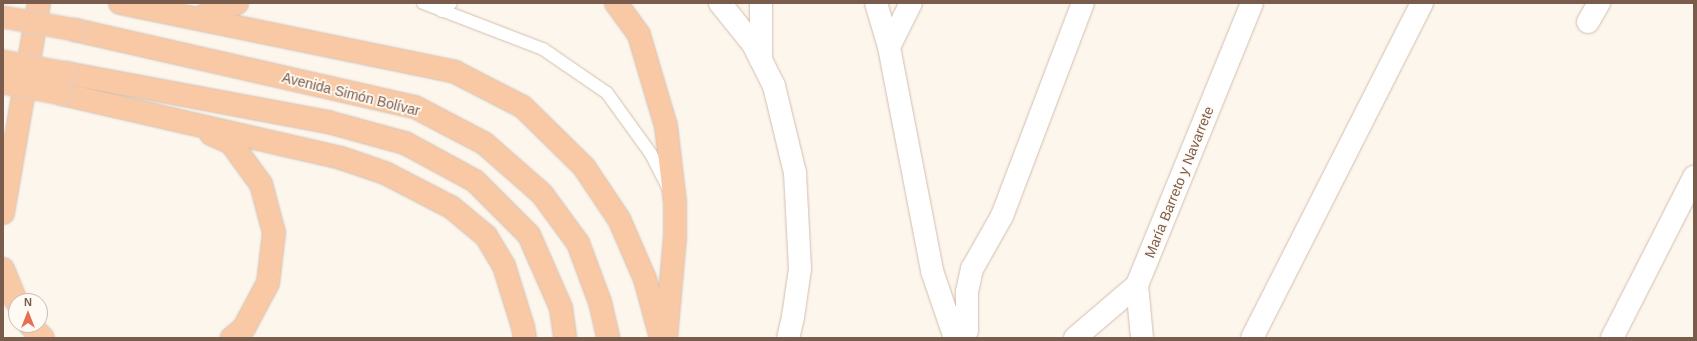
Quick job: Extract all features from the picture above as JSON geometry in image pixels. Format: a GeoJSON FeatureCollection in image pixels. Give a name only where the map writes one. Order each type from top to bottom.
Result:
{"type":"FeatureCollection","features":[{"type":"Feature","properties":{"kind":"highway"},"geometry":{"type":"LineString","coordinates":[[3,213],[39,3]]}},
{"type":"Feature","properties":{"kind":"highway"},"geometry":{"type":"LineString","coordinates":[[120,3],[455,72],[524,107],[584,167],[619,219],[645,279],[661,338]]}},
{"type":"Feature","properties":{"kind":"highway"},"geometry":{"type":"LineString","coordinates":[[198,18],[237,3]]}},
{"type":"Feature","properties":{"kind":"highway"},"geometry":{"type":"LineString","coordinates":[[616,3],[639,35],[666,126],[675,203],[676,237],[666,338]]}},
{"type":"Feature","properties":{"kind":"highway","name":"Avenida Simón Bolívar"},"geometry":{"type":"LineString","coordinates":[[3,17],[75,30],[416,107],[484,143],[542,194],[578,243],[600,302],[608,338]]}},
{"type":"Feature","properties":{"kind":"highway"},"geometry":{"type":"LineString","coordinates":[[3,61],[328,122],[405,143],[475,181],[529,235],[561,308],[565,338]]}},
{"type":"Feature","properties":{"kind":"highway"},"geometry":{"type":"LineString","coordinates":[[3,84],[62,94],[341,158],[385,173],[451,207],[486,236],[504,266],[524,327],[524,338]]}},
{"type":"Feature","properties":{"kind":"highway"},"geometry":{"type":"LineString","coordinates":[[182,122],[231,143],[261,184],[274,233],[268,283],[244,328],[232,338]]}},
{"type":"Feature","properties":{"kind":"highway"},"geometry":{"type":"LineString","coordinates":[[3,269],[12,293]]}},
{"type":"Feature","properties":{"kind":"street"},"geometry":{"type":"LineString","coordinates":[[720,3],[753,44],[774,86],[795,173],[800,269],[793,317],[788,338]]}},
{"type":"Feature","properties":{"kind":"street"},"geometry":{"type":"LineString","coordinates":[[761,3],[762,61]]}},
{"type":"Feature","properties":{"kind":"street"},"geometry":{"type":"LineString","coordinates":[[876,3],[889,47],[932,271],[955,338]]}},
{"type":"Feature","properties":{"kind":"street"},"geometry":{"type":"LineString","coordinates":[[889,47],[912,3]]}},
{"type":"Feature","properties":{"kind":"street"},"geometry":{"type":"LineString","coordinates":[[964,338],[967,330],[967,292],[972,269],[1002,216],[1083,3]]}},
{"type":"Feature","properties":{"kind":"street","name":"María Barreto y Navarrete"},"geometry":{"type":"LineString","coordinates":[[1075,338],[1137,285],[1252,3]]}},
{"type":"Feature","properties":{"kind":"street"},"geometry":{"type":"LineString","coordinates":[[1252,338],[1422,3]]}},
{"type":"Feature","properties":{"kind":"street"},"geometry":{"type":"LineString","coordinates":[[1588,22],[1599,3]]}},
{"type":"Feature","properties":{"kind":"street"},"geometry":{"type":"LineString","coordinates":[[1612,338],[1694,177]]}},
{"type":"Feature","properties":{"kind":"street"},"geometry":{"type":"LineString","coordinates":[[1137,285],[1142,338]]}},
{"type":"Feature","properties":{"kind":"lane"},"geometry":{"type":"LineString","coordinates":[[423,3],[447,7],[543,49],[607,93],[651,154],[675,203]]}}]}
